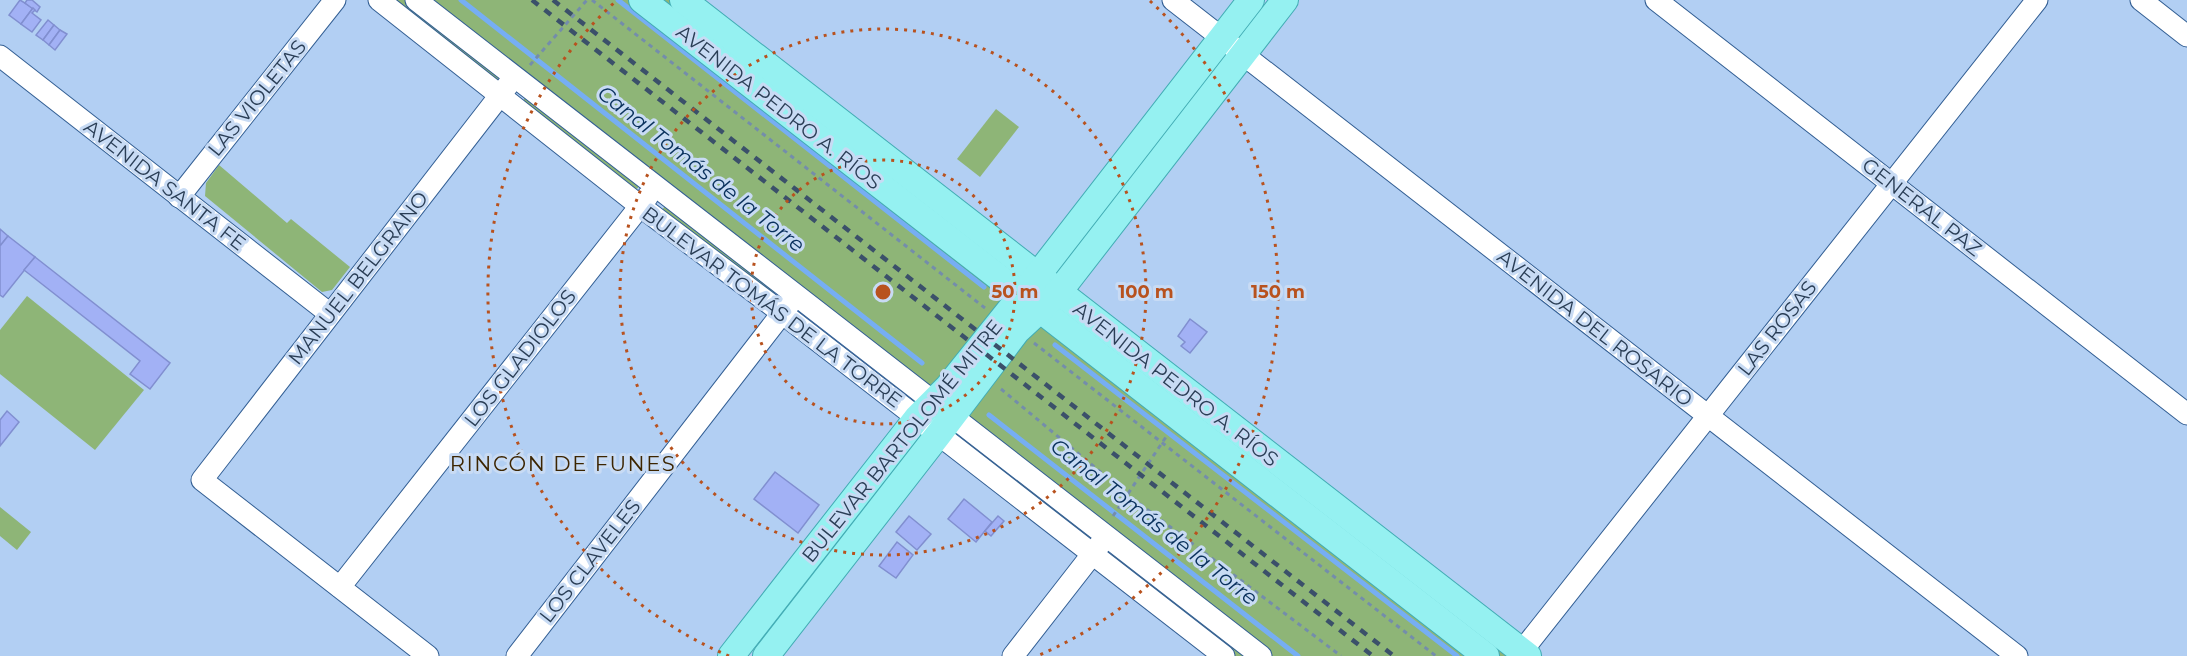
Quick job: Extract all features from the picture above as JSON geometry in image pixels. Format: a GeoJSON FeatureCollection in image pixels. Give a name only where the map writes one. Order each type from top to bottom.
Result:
{"type":"FeatureCollection","features":[{"type":"Feature","properties":{"kind":"main road","name":"AVENIDA PEDRO A. RÍOS"},"geometry":{"type":"LineString","coordinates":[[642,0],[1029,285]]}},
{"type":"Feature","properties":{"kind":"main road","name":"AVENIDA PEDRO A. RÍOS"},"geometry":{"type":"LineString","coordinates":[[683,0],[1029,285],[1486,656]]}},
{"type":"Feature","properties":{"kind":"main road","name":"BULEVAR BARTOLOMÉ MITRE"},"geometry":{"type":"LineString","coordinates":[[766,656],[936,418],[948,387],[1251,0]]}},
{"type":"Feature","properties":{"kind":"main road","name":"BULEVAR BARTOLOMÉ MITRE"},"geometry":{"type":"LineString","coordinates":[[731,656],[936,418],[984,375],[1017,331],[1050,302],[1285,0]]}},
{"type":"Feature","properties":{"kind":"main road","name":"AVENIDA PEDRO A. RÍOS"},"geometry":{"type":"LineString","coordinates":[[1050,302],[1522,654]]}},
{"type":"Feature","properties":{"kind":"street","name":"LAS VIOLETAS"},"geometry":{"type":"LineString","coordinates":[[178,197],[335,0]]}},
{"type":"Feature","properties":{"kind":"street","name":"BULEVAR TOMÁS DE LA TORRE"},"geometry":{"type":"LineString","coordinates":[[379,0],[640,206],[782,313],[936,418],[1109,528],[1261,656]]}},
{"type":"Feature","properties":{"kind":"street","name":"BULEVAR TOMÁS DE LA TORRE"},"geometry":{"type":"LineString","coordinates":[[416,0],[796,296],[1093,554],[1224,656]]}},
{"type":"Feature","properties":{"kind":"street","name":"AVENIDA DEL ROSARIO"},"geometry":{"type":"LineString","coordinates":[[1173,0],[2017,656]]}},
{"type":"Feature","properties":{"kind":"street","name":"GENERAL PAZ"},"geometry":{"type":"LineString","coordinates":[[1656,0],[2187,414]]}},
{"type":"Feature","properties":{"kind":"street","name":"LAS ROSAS"},"geometry":{"type":"LineString","coordinates":[[1522,654],[2037,0]]}},
{"type":"Feature","properties":{"kind":"street"},"geometry":{"type":"LineString","coordinates":[[2141,0],[2187,36]]}},
{"type":"Feature","properties":{"kind":"street","name":"AVENIDA SANTA FE"},"geometry":{"type":"LineString","coordinates":[[0,56],[330,314]]}},
{"type":"Feature","properties":{"kind":"street","name":"MANUEL BELGRANO"},"geometry":{"type":"LineString","coordinates":[[340,587],[202,480],[514,77]]}},
{"type":"Feature","properties":{"kind":"street","name":"LOS GLADIOLOS"},"geometry":{"type":"LineString","coordinates":[[340,587],[656,186]]}},
{"type":"Feature","properties":{"kind":"street","name":"LOS CLAVELES"},"geometry":{"type":"LineString","coordinates":[[517,656],[796,296]]}},
{"type":"Feature","properties":{"kind":"street"},"geometry":{"type":"LineString","coordinates":[[1013,656],[1093,554],[1109,528]]}},
{"type":"Feature","properties":{"kind":"street"},"geometry":{"type":"LineString","coordinates":[[340,587],[428,656]]}},
{"type":"Feature","properties":{"kind":"path"},"geometry":{"type":"LineString","coordinates":[[532,63],[587,0]]}},
{"type":"Feature","properties":{"kind":"path"},"geometry":{"type":"LineString","coordinates":[[984,375],[1128,495],[1341,656]]}},
{"type":"Feature","properties":{"kind":"path"},"geometry":{"type":"LineString","coordinates":[[1109,528],[1168,434]]}},
{"type":"Feature","properties":{"kind":"green space"},"geometry":{"type":"Polygon","coordinates":[[[389,0],[410,0],[499,77],[497,80],[389,0]]]}},
{"type":"Feature","properties":{"kind":"green space"},"geometry":{"type":"Polygon","coordinates":[[[416,0],[683,0],[1528,656],[1261,656],[416,0]]]}},
{"type":"Feature","properties":{"kind":"green space"},"geometry":{"type":"Polygon","coordinates":[[[525,97],[639,184],[638,188],[633,191],[522,104],[525,97]]]}},
{"type":"Feature","properties":{"kind":"green space"},"geometry":{"type":"Polygon","coordinates":[[[996,109],[1019,127],[980,177],[957,159],[996,109]]]}},
{"type":"Feature","properties":{"kind":"green space"},"geometry":{"type":"Polygon","coordinates":[[[219,165],[287,223],[291,219],[350,267],[332,290],[322,292],[205,196],[206,183],[219,165]]]}},
{"type":"Feature","properties":{"kind":"green space"},"geometry":{"type":"Polygon","coordinates":[[[665,206],[776,290],[773,295],[662,210],[665,206]]]}},
{"type":"Feature","properties":{"kind":"green space"},"geometry":{"type":"Polygon","coordinates":[[[27,296],[144,390],[95,450],[0,374],[0,330],[27,296]]]}},
{"type":"Feature","properties":{"kind":"green space"},"geometry":{"type":"Polygon","coordinates":[[[963,435],[1093,536],[1090,541],[960,439],[963,435]]]}},
{"type":"Feature","properties":{"kind":"green space"},"geometry":{"type":"Polygon","coordinates":[[[0,507],[31,532],[17,550],[0,536],[0,507]]]}},
{"type":"Feature","properties":{"kind":"green space"},"geometry":{"type":"Polygon","coordinates":[[[1114,552],[1249,656],[1232,656],[1110,556],[1114,552]]]}},
{"type":"Feature","properties":{"kind":"building"},"geometry":{"type":"Polygon","coordinates":[[[20,0],[33,8],[21,24],[9,15],[20,0]]]}},
{"type":"Feature","properties":{"kind":"building"},"geometry":{"type":"Polygon","coordinates":[[[27,0],[32,0],[40,7],[37,12],[25,3],[27,0]]]}},
{"type":"Feature","properties":{"kind":"building"},"geometry":{"type":"Polygon","coordinates":[[[33,8],[35,10],[32,13],[41,20],[32,32],[21,24],[33,8]]]}},
{"type":"Feature","properties":{"kind":"building"},"geometry":{"type":"Polygon","coordinates":[[[48,20],[54,25],[43,40],[36,35],[48,20]]]}},
{"type":"Feature","properties":{"kind":"building"},"geometry":{"type":"Polygon","coordinates":[[[54,25],[60,30],[49,45],[43,40],[54,25]]]}},
{"type":"Feature","properties":{"kind":"building"},"geometry":{"type":"Polygon","coordinates":[[[60,30],[67,34],[55,50],[49,45],[60,30]]]}},
{"type":"Feature","properties":{"kind":"building"},"geometry":{"type":"Polygon","coordinates":[[[0,229],[8,236],[0,246],[0,229]]]}},
{"type":"Feature","properties":{"kind":"building"},"geometry":{"type":"Polygon","coordinates":[[[8,236],[35,257],[3,297],[0,295],[0,246],[8,236]]]}},
{"type":"Feature","properties":{"kind":"building"},"geometry":{"type":"Polygon","coordinates":[[[35,257],[170,363],[150,389],[130,374],[140,361],[24,270],[35,257]]]}},
{"type":"Feature","properties":{"kind":"building"},"geometry":{"type":"Polygon","coordinates":[[[1190,319],[1207,332],[1190,353],[1181,346],[1185,342],[1178,336],[1190,319]]]}},
{"type":"Feature","properties":{"kind":"building"},"geometry":{"type":"Polygon","coordinates":[[[7,411],[19,422],[0,446],[0,420],[7,411]]]}},
{"type":"Feature","properties":{"kind":"building"},"geometry":{"type":"Polygon","coordinates":[[[775,472],[819,505],[798,533],[754,499],[775,472]]]}},
{"type":"Feature","properties":{"kind":"building"},"geometry":{"type":"Polygon","coordinates":[[[964,499],[992,522],[976,542],[948,519],[964,499]]]}},
{"type":"Feature","properties":{"kind":"building"},"geometry":{"type":"Polygon","coordinates":[[[909,516],[931,534],[917,550],[896,532],[909,516]]]}},
{"type":"Feature","properties":{"kind":"building"},"geometry":{"type":"Polygon","coordinates":[[[998,516],[1004,521],[991,536],[985,531],[998,516]]]}},
{"type":"Feature","properties":{"kind":"building"},"geometry":{"type":"Polygon","coordinates":[[[897,542],[913,555],[896,578],[879,566],[897,542]]]}},
{"type":"Feature","properties":{"kind":"waterway","name":"Canal Tomás de la Torre"},"geometry":{"type":"LineString","coordinates":[[461,0],[922,363]]}},
{"type":"Feature","properties":{"kind":"waterway"},"geometry":{"type":"LineString","coordinates":[[618,0],[984,287]]}},
{"type":"Feature","properties":{"kind":"waterway"},"geometry":{"type":"LineString","coordinates":[[1055,345],[1457,656]]}},
{"type":"Feature","properties":{"kind":"waterway","name":"Canal Tomás de la Torre"},"geometry":{"type":"LineString","coordinates":[[989,415],[1298,656]]}},
{"type":"Feature","properties":{"kind":"railway"},"geometry":{"type":"LineString","coordinates":[[532,0],[1373,656]]}},
{"type":"Feature","properties":{"kind":"railway"},"geometry":{"type":"LineString","coordinates":[[553,0],[1394,656]]}},
{"type":"Feature","properties":{"kind":"district","name":"RINCÓN DE FUNES"},"geometry":{"type":"Point","coordinates":[563,464]}}]}
